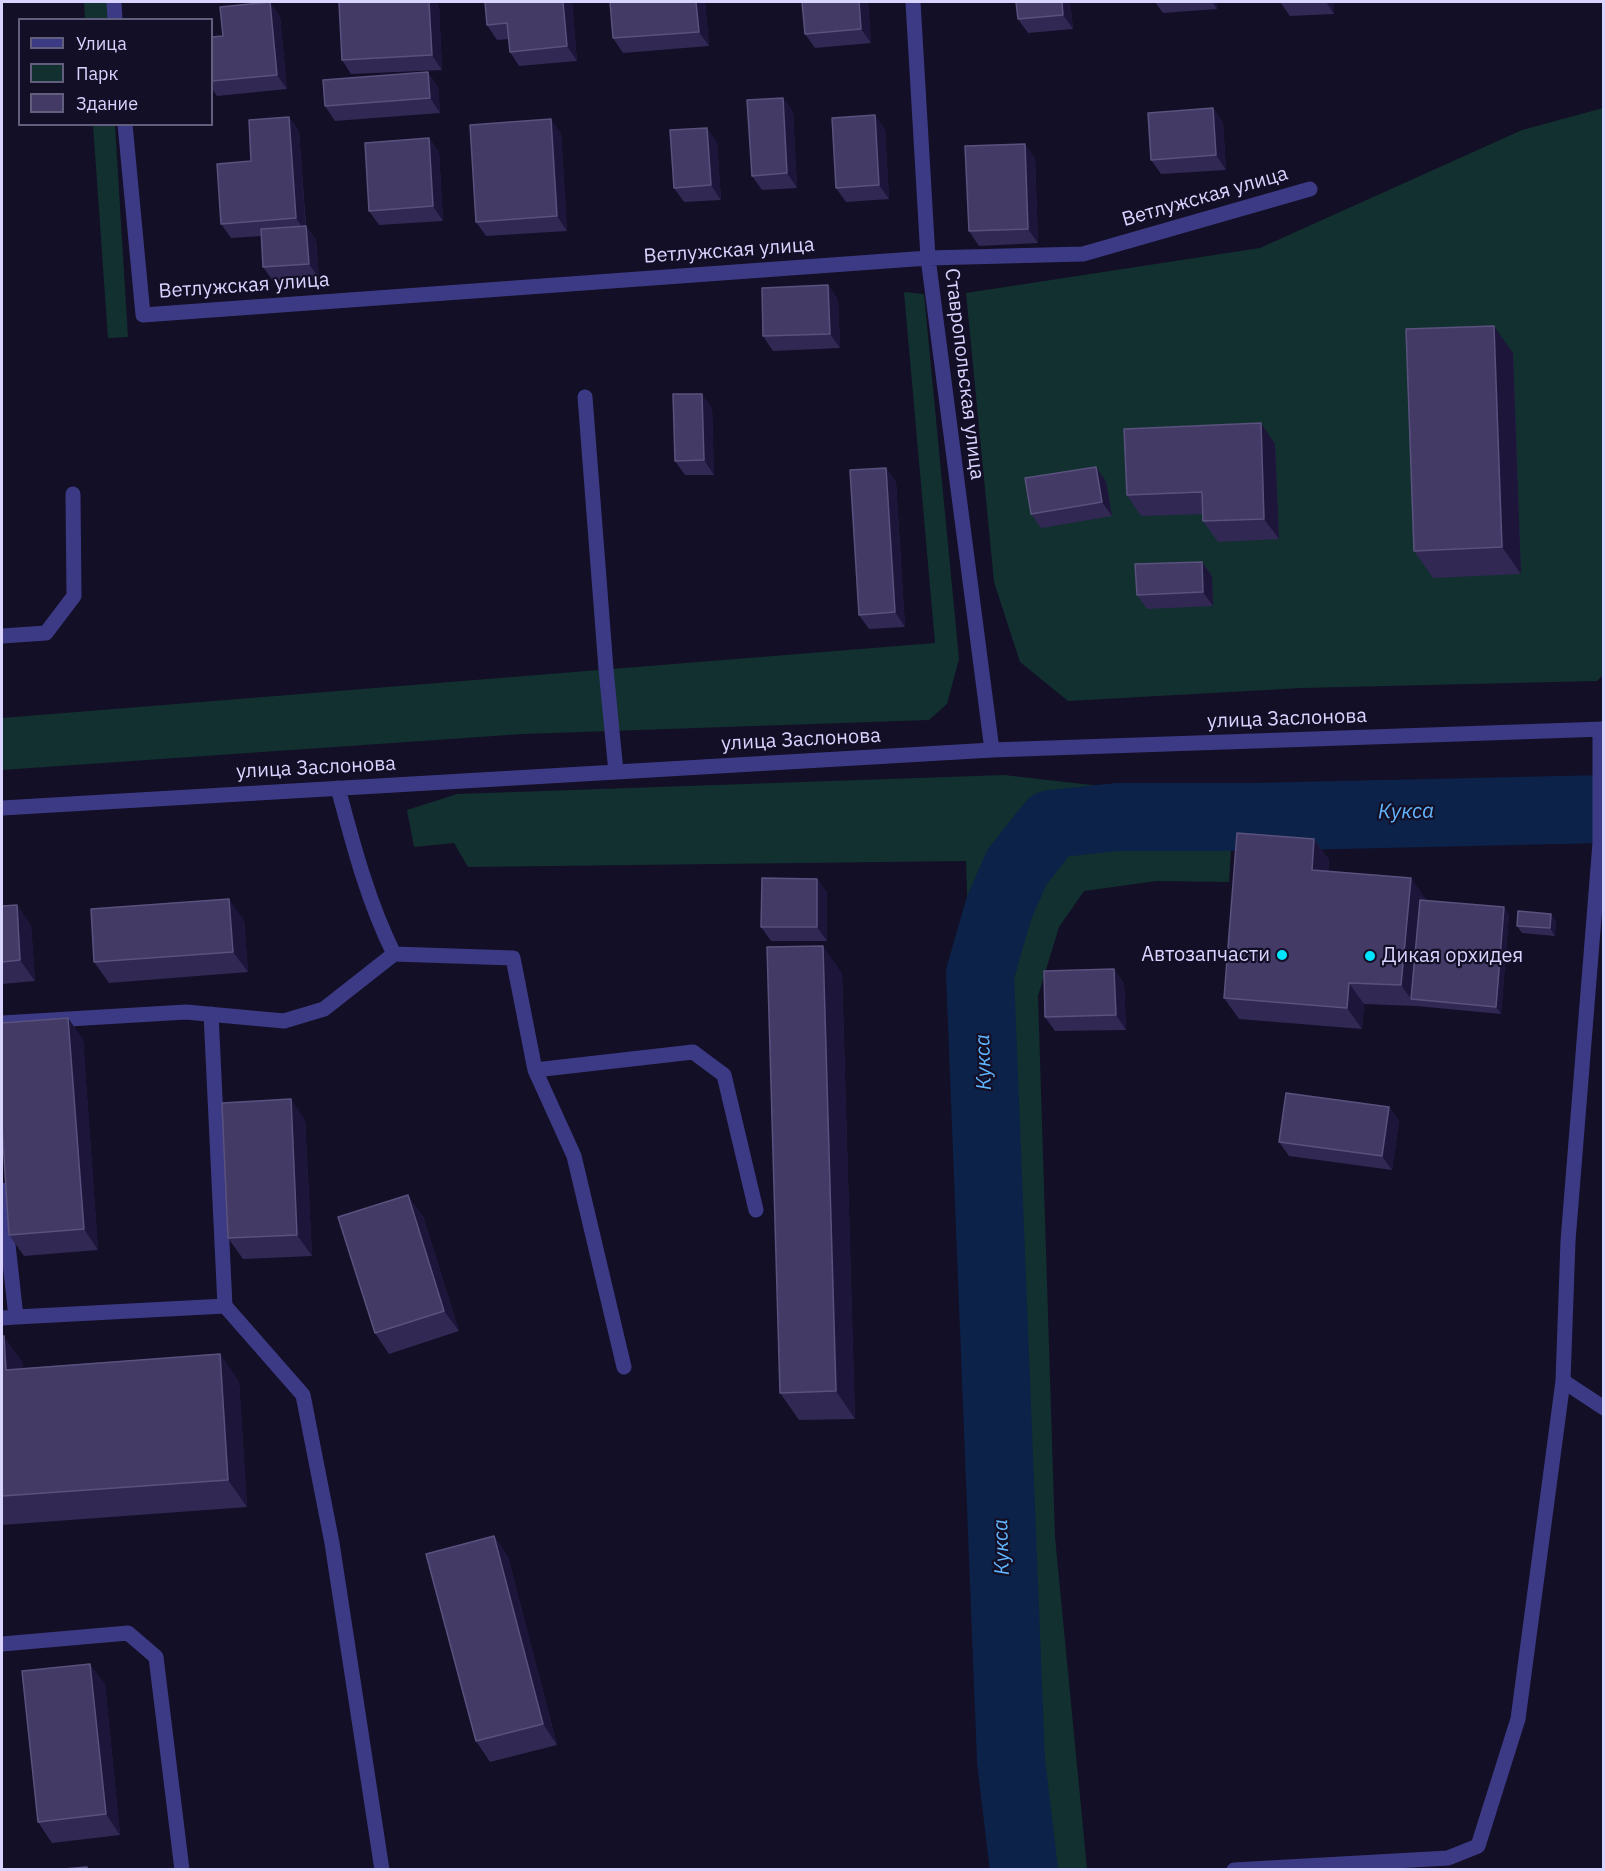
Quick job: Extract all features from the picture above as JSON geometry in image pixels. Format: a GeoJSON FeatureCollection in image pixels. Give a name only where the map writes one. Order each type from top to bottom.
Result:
{"type":"FeatureCollection","features":[{"type":"Feature","properties":{"kind":"street"},"geometry":{"type":"LineString","coordinates":[[114,2],[115,18]]}},
{"type":"Feature","properties":{"kind":"street","name":"Ставропольская улица"},"geometry":{"type":"LineString","coordinates":[[913,2],[928,258],[992,750]]}},
{"type":"Feature","properties":{"kind":"street","name":"Ветлужская улица"},"geometry":{"type":"LineString","coordinates":[[125,126],[142,315],[928,258],[1083,254],[1310,189]]}},
{"type":"Feature","properties":{"kind":"street"},"geometry":{"type":"LineString","coordinates":[[585,397],[616,772]]}},
{"type":"Feature","properties":{"kind":"street"},"geometry":{"type":"LineString","coordinates":[[2,636],[46,633],[74,596],[73,494]]}},
{"type":"Feature","properties":{"kind":"street"},"geometry":{"type":"LineString","coordinates":[[1234,1869],[1448,1858],[1478,1846],[1518,1719],[1563,1381],[1568,1241],[1600,876],[1598,777],[1602,729]]}},
{"type":"Feature","properties":{"kind":"street","name":"улица Заслонова"},"geometry":{"type":"LineString","coordinates":[[2,808],[992,750],[1602,729]]}},
{"type":"Feature","properties":{"kind":"street"},"geometry":{"type":"LineString","coordinates":[[338,788],[357,857],[381,930],[394,954]]}},
{"type":"Feature","properties":{"kind":"street"},"geometry":{"type":"LineString","coordinates":[[2,1023],[186,1012],[284,1021],[324,1008],[394,954],[513,958],[535,1070],[574,1156],[624,1366]]}},
{"type":"Feature","properties":{"kind":"street"},"geometry":{"type":"LineString","coordinates":[[211,1014],[225,1306],[303,1395],[332,1543],[382,1869]]}},
{"type":"Feature","properties":{"kind":"street"},"geometry":{"type":"LineString","coordinates":[[535,1070],[693,1052],[724,1075],[756,1210]]}},
{"type":"Feature","properties":{"kind":"street"},"geometry":{"type":"LineString","coordinates":[[2,1190],[9,1317],[225,1306]]}},
{"type":"Feature","properties":{"kind":"street"},"geometry":{"type":"LineString","coordinates":[[1563,1381],[1604,1408]]}},
{"type":"Feature","properties":{"kind":"street"},"geometry":{"type":"LineString","coordinates":[[2,1644],[129,1633],[156,1657],[182,1869]]}},
{"type":"Feature","properties":{"kind":"green space"},"geometry":{"type":"Polygon","coordinates":[[[84,2],[107,2],[108,18],[85,18],[84,2]]]}},
{"type":"Feature","properties":{"kind":"green space"},"geometry":{"type":"Polygon","coordinates":[[[1603,108],[1603,675],[1597,681],[1302,688],[1068,701],[1020,662],[994,582],[966,293],[1260,248],[1522,130],[1603,108]]]}},
{"type":"Feature","properties":{"kind":"green space"},"geometry":{"type":"Polygon","coordinates":[[[93,126],[115,126],[128,337],[108,338],[93,126]]]}},
{"type":"Feature","properties":{"kind":"green space"},"geometry":{"type":"Polygon","coordinates":[[[904,292],[924,294],[959,659],[947,704],[929,720],[523,734],[2,770],[2,718],[935,643],[904,292]]]}},
{"type":"Feature","properties":{"kind":"green space"},"geometry":{"type":"Polygon","coordinates":[[[1004,775],[1232,801],[1057,810],[1021,829],[969,949],[966,861],[468,867],[454,843],[414,847],[407,810],[457,794],[1004,775]]]}},
{"type":"Feature","properties":{"kind":"green space"},"geometry":{"type":"Polygon","coordinates":[[[1232,834],[1229,882],[1157,881],[1084,891],[1059,927],[1038,996],[1055,1537],[1087,1869],[1040,1869],[1029,1735],[1006,1277],[1000,985],[1022,894],[1049,851],[1107,835],[1232,834]]]}},
{"type":"Feature","properties":{"kind":"building"},"geometry":{"type":"Polygon","coordinates":[[[270,2],[277,75],[213,81],[213,37],[223,36],[220,7],[270,2]]]}},
{"type":"Feature","properties":{"kind":"building"},"geometry":{"type":"Polygon","coordinates":[[[339,2],[429,2],[432,55],[342,60],[339,2]]]}},
{"type":"Feature","properties":{"kind":"building"},"geometry":{"type":"Polygon","coordinates":[[[485,2],[563,2],[567,46],[510,52],[507,23],[487,25],[485,2]]]}},
{"type":"Feature","properties":{"kind":"building"},"geometry":{"type":"Polygon","coordinates":[[[610,2],[696,2],[699,32],[613,38],[610,2]]]}},
{"type":"Feature","properties":{"kind":"building"},"geometry":{"type":"Polygon","coordinates":[[[802,2],[859,2],[861,29],[805,34],[802,2]]]}},
{"type":"Feature","properties":{"kind":"building"},"geometry":{"type":"Polygon","coordinates":[[[1016,2],[1062,2],[1063,15],[1018,19],[1016,2]]]}},
{"type":"Feature","properties":{"kind":"building"},"geometry":{"type":"Polygon","coordinates":[[[428,72],[430,98],[325,106],[323,80],[428,72]]]}},
{"type":"Feature","properties":{"kind":"building"},"geometry":{"type":"Polygon","coordinates":[[[783,98],[787,173],[752,176],[747,100],[783,98]]]}},
{"type":"Feature","properties":{"kind":"building"},"geometry":{"type":"Polygon","coordinates":[[[1213,108],[1216,155],[1151,160],[1148,113],[1213,108]]]}},
{"type":"Feature","properties":{"kind":"building"},"geometry":{"type":"Polygon","coordinates":[[[875,115],[879,185],[836,188],[832,118],[875,115]]]}},
{"type":"Feature","properties":{"kind":"building"},"geometry":{"type":"Polygon","coordinates":[[[289,117],[296,218],[221,224],[217,164],[251,161],[249,120],[289,117]]]}},
{"type":"Feature","properties":{"kind":"building"},"geometry":{"type":"Polygon","coordinates":[[[551,119],[557,216],[476,222],[470,125],[551,119]]]}},
{"type":"Feature","properties":{"kind":"building"},"geometry":{"type":"Polygon","coordinates":[[[707,128],[711,185],[674,188],[670,130],[707,128]]]}},
{"type":"Feature","properties":{"kind":"building"},"geometry":{"type":"Polygon","coordinates":[[[429,138],[433,206],[369,211],[365,143],[429,138]]]}},
{"type":"Feature","properties":{"kind":"building"},"geometry":{"type":"Polygon","coordinates":[[[1025,144],[1028,229],[969,231],[965,146],[1025,144]]]}},
{"type":"Feature","properties":{"kind":"building"},"geometry":{"type":"Polygon","coordinates":[[[306,226],[309,264],[263,267],[261,229],[306,226]]]}},
{"type":"Feature","properties":{"kind":"building"},"geometry":{"type":"Polygon","coordinates":[[[828,285],[830,334],[763,336],[762,288],[828,285]]]}},
{"type":"Feature","properties":{"kind":"building"},"geometry":{"type":"Polygon","coordinates":[[[1494,326],[1502,547],[1414,551],[1406,329],[1494,326]]]}},
{"type":"Feature","properties":{"kind":"building"},"geometry":{"type":"Polygon","coordinates":[[[673,394],[702,394],[704,460],[675,461],[673,394]]]}},
{"type":"Feature","properties":{"kind":"building"},"geometry":{"type":"Polygon","coordinates":[[[1261,423],[1264,519],[1203,521],[1202,492],[1127,495],[1124,429],[1261,423]]]}},
{"type":"Feature","properties":{"kind":"building"},"geometry":{"type":"Polygon","coordinates":[[[1096,467],[1102,502],[1031,514],[1025,478],[1096,467]]]}},
{"type":"Feature","properties":{"kind":"building"},"geometry":{"type":"Polygon","coordinates":[[[886,468],[895,612],[859,615],[850,470],[886,468]]]}},
{"type":"Feature","properties":{"kind":"building"},"geometry":{"type":"Polygon","coordinates":[[[1202,562],[1203,592],[1137,595],[1135,564],[1202,562]]]}},
{"type":"Feature","properties":{"kind":"building"},"geometry":{"type":"Polygon","coordinates":[[[1237,833],[1314,839],[1312,870],[1411,878],[1401,985],[1349,983],[1347,1008],[1224,998],[1237,833]]]}},
{"type":"Feature","properties":{"kind":"building"},"geometry":{"type":"Polygon","coordinates":[[[762,878],[817,879],[817,927],[761,927],[762,878]]]}},
{"type":"Feature","properties":{"kind":"building"},"geometry":{"type":"Polygon","coordinates":[[[229,899],[233,952],[94,962],[91,909],[229,899]]]}},
{"type":"Feature","properties":{"kind":"building"},"geometry":{"type":"Polygon","coordinates":[[[1420,900],[1504,907],[1496,1007],[1411,999],[1420,900]]]}},
{"type":"Feature","properties":{"kind":"building"},"geometry":{"type":"Polygon","coordinates":[[[17,905],[20,960],[2,962],[2,906],[17,905]]]}},
{"type":"Feature","properties":{"kind":"building"},"geometry":{"type":"Polygon","coordinates":[[[1518,911],[1551,914],[1550,928],[1517,926],[1518,911]]]}},
{"type":"Feature","properties":{"kind":"building"},"geometry":{"type":"Polygon","coordinates":[[[823,946],[836,1391],[780,1393],[767,947],[823,946]]]}},
{"type":"Feature","properties":{"kind":"building"},"geometry":{"type":"Polygon","coordinates":[[[1114,969],[1116,1015],[1045,1017],[1044,971],[1114,969]]]}},
{"type":"Feature","properties":{"kind":"building"},"geometry":{"type":"Polygon","coordinates":[[[68,1018],[84,1229],[9,1235],[2,1126],[2,1023],[68,1018]]]}},
{"type":"Feature","properties":{"kind":"building"},"geometry":{"type":"Polygon","coordinates":[[[1286,1093],[1389,1107],[1382,1156],[1279,1142],[1286,1093]]]}},
{"type":"Feature","properties":{"kind":"building"},"geometry":{"type":"Polygon","coordinates":[[[291,1099],[297,1235],[228,1238],[222,1103],[291,1099]]]}},
{"type":"Feature","properties":{"kind":"building"},"geometry":{"type":"Polygon","coordinates":[[[408,1195],[444,1311],[375,1333],[338,1217],[408,1195]]]}},
{"type":"Feature","properties":{"kind":"building"},"geometry":{"type":"Polygon","coordinates":[[[2,1336],[4,1336],[6,1370],[220,1354],[228,1480],[2,1496],[2,1336]]]}},
{"type":"Feature","properties":{"kind":"building"},"geometry":{"type":"Polygon","coordinates":[[[494,1536],[543,1724],[476,1741],[426,1554],[494,1536]]]}},
{"type":"Feature","properties":{"kind":"building"},"geometry":{"type":"Polygon","coordinates":[[[90,1664],[106,1814],[38,1822],[22,1671],[90,1664]]]}},
{"type":"Feature","properties":{"kind":"building"},"geometry":{"type":"Polygon","coordinates":[[[87,1867],[87,1869],[64,1869],[87,1867]]]}},
{"type":"Feature","properties":{"kind":"waterway","name":"Кукса"},"geometry":{"type":"LineString","coordinates":[[1024,1870],[1011,1761],[980,974],[999,908],[1017,867],[1051,824],[1117,817],[1251,817],[1604,809]]}},
{"type":"Feature","properties":{"kind":"place","name":"Автозапчасти"},"geometry":{"type":"Point","coordinates":[1282,955]}},
{"type":"Feature","properties":{"kind":"place","name":"Дикая орхидея"},"geometry":{"type":"Point","coordinates":[1370,956]}}]}
